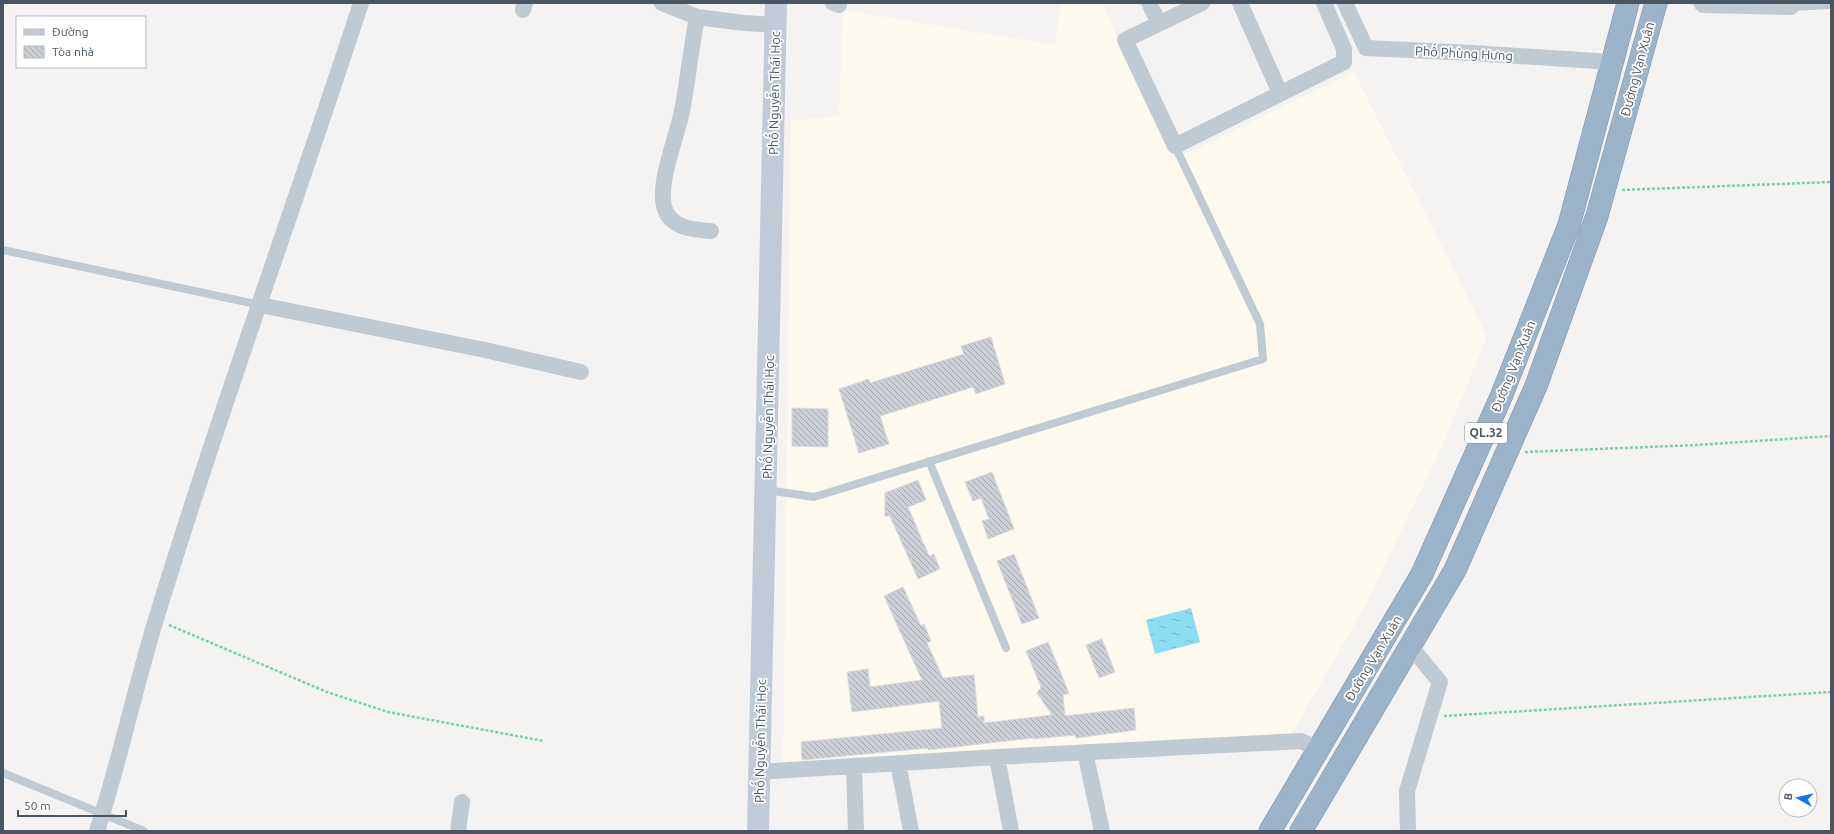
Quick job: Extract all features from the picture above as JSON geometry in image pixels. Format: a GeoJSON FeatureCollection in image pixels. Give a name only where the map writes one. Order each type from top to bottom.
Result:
{"type":"FeatureCollection","features":[{"type":"Feature","properties":{"kind":"highway","name":"Đường Vạn Xuân"},"geometry":{"type":"LineString","coordinates":[[1270,831],[1422,574],[1501,397],[1569,225],[1628,3]]}},
{"type":"Feature","properties":{"kind":"highway","name":"Đường Vạn Xuân"},"geometry":{"type":"LineString","coordinates":[[1300,831],[1411,647],[1455,570],[1536,386],[1597,216],[1656,3]]}},
{"type":"Feature","properties":{"kind":"highway"},"geometry":{"type":"LineString","coordinates":[[1546,284],[1570,293]]}},
{"type":"Feature","properties":{"kind":"main road","name":"Phố Nguyễn Thái Học"},"geometry":{"type":"LineString","coordinates":[[758,831],[776,3]]}},
{"type":"Feature","properties":{"kind":"street"},"geometry":{"type":"LineString","coordinates":[[97,831],[156,619],[203,471],[361,3]]}},
{"type":"Feature","properties":{"kind":"street"},"geometry":{"type":"LineString","coordinates":[[662,3],[697,17],[775,25]]}},
{"type":"Feature","properties":{"kind":"street"},"geometry":{"type":"LineString","coordinates":[[1148,3],[1159,23]]}},
{"type":"Feature","properties":{"kind":"street"},"geometry":{"type":"LineString","coordinates":[[1202,3],[1125,40],[1175,146],[1344,62],[1344,49],[1324,3]]}},
{"type":"Feature","properties":{"kind":"street"},"geometry":{"type":"LineString","coordinates":[[1240,3],[1280,93]]}},
{"type":"Feature","properties":{"kind":"street","name":"Phố Phùng Hưng"},"geometry":{"type":"LineString","coordinates":[[1345,3],[1366,48],[1612,62]]}},
{"type":"Feature","properties":{"kind":"street"},"geometry":{"type":"LineString","coordinates":[[1700,3],[1703,5],[1791,5]]}},
{"type":"Feature","properties":{"kind":"street"},"geometry":{"type":"LineString","coordinates":[[697,17],[682,110],[665,178],[664,206],[668,215],[677,224],[690,230],[711,231]]}},
{"type":"Feature","properties":{"kind":"street"},"geometry":{"type":"LineString","coordinates":[[260,305],[485,350],[581,372]]}},
{"type":"Feature","properties":{"kind":"street"},"geometry":{"type":"LineString","coordinates":[[1408,831],[1408,791],[1440,682],[1411,647]]}},
{"type":"Feature","properties":{"kind":"street"},"geometry":{"type":"LineString","coordinates":[[760,772],[997,757],[1301,741],[1318,749]]}},
{"type":"Feature","properties":{"kind":"street"},"geometry":{"type":"LineString","coordinates":[[1085,752],[1102,831]]}},
{"type":"Feature","properties":{"kind":"street"},"geometry":{"type":"LineString","coordinates":[[997,757],[1011,831]]}},
{"type":"Feature","properties":{"kind":"street"},"geometry":{"type":"LineString","coordinates":[[898,763],[911,831]]}},
{"type":"Feature","properties":{"kind":"street"},"geometry":{"type":"LineString","coordinates":[[854,766],[856,831]]}},
{"type":"Feature","properties":{"kind":"street"},"geometry":{"type":"LineString","coordinates":[[458,831],[462,802]]}},
{"type":"Feature","properties":{"kind":"lane"},"geometry":{"type":"LineString","coordinates":[[1791,5],[1831,5]]}},
{"type":"Feature","properties":{"kind":"lane"},"geometry":{"type":"LineString","coordinates":[[766,490],[814,497],[1263,359],[1260,324],[1175,146]]}},
{"type":"Feature","properties":{"kind":"lane"},"geometry":{"type":"LineString","coordinates":[[3,250],[260,305]]}},
{"type":"Feature","properties":{"kind":"lane"},"geometry":{"type":"LineString","coordinates":[[929,462],[1006,648]]}},
{"type":"Feature","properties":{"kind":"lane"},"geometry":{"type":"LineString","coordinates":[[3,773],[144,831]]}},
{"type":"Feature","properties":{"kind":"path"},"geometry":{"type":"LineString","coordinates":[[1604,191],[1831,182]]}},
{"type":"Feature","properties":{"kind":"path"},"geometry":{"type":"LineString","coordinates":[[1507,453],[1696,445],[1831,436]]}},
{"type":"Feature","properties":{"kind":"path"},"geometry":{"type":"LineString","coordinates":[[156,619],[327,692],[388,712],[544,741]]}},
{"type":"Feature","properties":{"kind":"path"},"geometry":{"type":"LineString","coordinates":[[1429,717],[1831,692]]}},
{"type":"Feature","properties":{"kind":"shaded area"},"geometry":{"type":"Polygon","coordinates":[[[1061,3],[1102,3],[1173,160],[1354,72],[1487,336],[1442,446],[1364,608],[1291,735],[783,766],[791,121],[839,116],[843,10],[1055,45],[1061,3]]]}},
{"type":"Feature","properties":{"kind":"water"},"geometry":{"type":"Polygon","coordinates":[[[1191,608],[1200,642],[1155,654],[1146,620],[1191,608]]]}},
{"type":"Feature","properties":{"kind":"building"},"geometry":{"type":"Polygon","coordinates":[[[991,337],[1005,384],[976,394],[973,387],[880,416],[889,444],[859,453],[839,389],[869,379],[870,383],[964,354],[961,346],[991,337]]]}},
{"type":"Feature","properties":{"kind":"building"},"geometry":{"type":"Polygon","coordinates":[[[792,408],[828,409],[828,447],[792,446],[792,408]]]}},
{"type":"Feature","properties":{"kind":"building"},"geometry":{"type":"Polygon","coordinates":[[[992,472],[1014,529],[988,539],[982,521],[989,519],[981,498],[973,501],[965,482],[992,472]]]}},
{"type":"Feature","properties":{"kind":"building"},"geometry":{"type":"Polygon","coordinates":[[[918,480],[926,500],[908,507],[929,556],[934,554],[940,569],[918,579],[890,516],[885,516],[885,493],[918,480]]]}},
{"type":"Feature","properties":{"kind":"building"},"geometry":{"type":"Polygon","coordinates":[[[1014,554],[1039,618],[1022,624],[997,561],[1014,554]]]}},
{"type":"Feature","properties":{"kind":"building"},"geometry":{"type":"Polygon","coordinates":[[[903,587],[921,626],[924,624],[931,641],[927,643],[943,678],[974,675],[978,717],[984,716],[984,723],[1052,715],[1037,693],[1041,687],[1026,651],[1048,642],[1069,693],[1063,695],[1065,716],[1134,708],[1136,730],[1076,738],[1075,735],[1033,738],[928,750],[928,748],[802,760],[801,742],[942,728],[939,701],[852,712],[847,672],[868,669],[870,687],[922,680],[884,596],[903,587]]]}},
{"type":"Feature","properties":{"kind":"building"},"geometry":{"type":"Polygon","coordinates":[[[1102,639],[1115,672],[1099,678],[1086,645],[1102,639]]]}}]}
